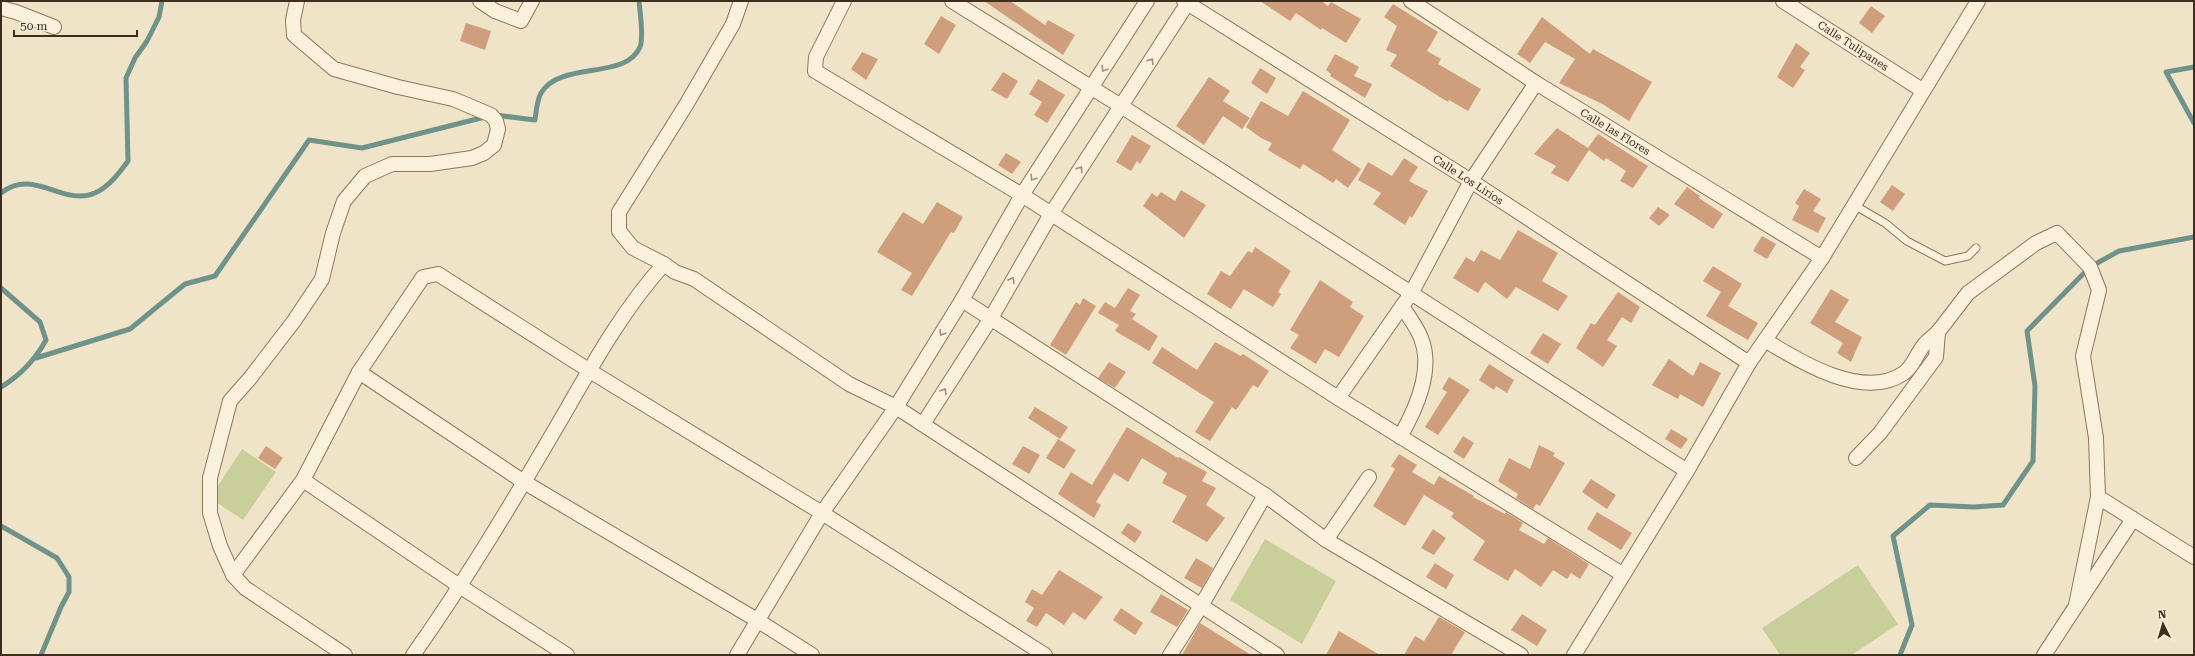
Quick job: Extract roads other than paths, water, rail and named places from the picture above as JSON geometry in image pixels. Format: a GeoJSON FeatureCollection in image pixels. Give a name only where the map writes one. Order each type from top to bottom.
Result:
{"type":"FeatureCollection","features":[{"type":"Feature","properties":{"kind":"street"},"geometry":{"type":"LineString","coordinates":[[297,1],[293,20],[294,35],[334,69],[391,86],[453,99],[491,115],[496,121],[498,129],[494,145],[484,153],[458,161],[392,164],[365,176],[344,201],[333,232],[322,279],[294,321],[251,377],[230,401],[210,478],[210,513],[220,546],[233,575],[245,588],[345,655]]}},
{"type":"Feature","properties":{"kind":"street"},"geometry":{"type":"LineString","coordinates":[[480,1],[495,10],[521,21],[532,1]]}},
{"type":"Feature","properties":{"kind":"street"},"geometry":{"type":"LineString","coordinates":[[741,1],[733,24],[686,106],[619,212],[619,231],[633,248],[664,264],[675,272],[694,279],[849,384],[896,407],[923,424],[1277,655]]}},
{"type":"Feature","properties":{"kind":"street"},"geometry":{"type":"LineString","coordinates":[[844,1],[816,58],[815,71],[1022,195],[1338,398],[1622,574]]}},
{"type":"Feature","properties":{"kind":"street"},"geometry":{"type":"LineString","coordinates":[[952,1],[1121,106],[1412,292],[1425,303],[1687,470]]}},
{"type":"Feature","properties":{"kind":"street"},"geometry":{"type":"LineString","coordinates":[[737,655],[822,513],[896,407],[962,300],[1022,195],[1147,1]]}},
{"type":"Feature","properties":{"kind":"street","name":"Calle las Flores"},"geometry":{"type":"LineString","coordinates":[[1412,1],[1536,83],[1822,258]]}},
{"type":"Feature","properties":{"kind":"street","name":"Calle Tulipanes"},"geometry":{"type":"LineString","coordinates":[[1783,1],[1922,90]]}},
{"type":"Feature","properties":{"kind":"street"},"geometry":{"type":"LineString","coordinates":[[1574,655],[1622,574],[1687,470],[1749,363],[1822,258],[1922,90],[1978,1]]}},
{"type":"Feature","properties":{"kind":"street"},"geometry":{"type":"LineString","coordinates":[[923,424],[990,318],[1051,214],[1187,2]]}},
{"type":"Feature","properties":{"kind":"street","name":"Calle Los Lirios"},"geometry":{"type":"LineString","coordinates":[[1187,2],[1471,181],[1749,363]]}},
{"type":"Feature","properties":{"kind":"street"},"geometry":{"type":"LineString","coordinates":[[1,8],[18,6],[54,27]]}},
{"type":"Feature","properties":{"kind":"street"},"geometry":{"type":"LineString","coordinates":[[1338,398],[1412,292],[1471,181],[1536,83]]}},
{"type":"Feature","properties":{"kind":"street"},"geometry":{"type":"LineString","coordinates":[[1765,340],[1789,355],[1834,375],[1863,383],[1888,381],[1906,372],[1924,345],[1938,332],[1968,293],[2036,243],[2057,233],[2090,267],[2099,290],[2083,356],[2096,438],[2098,497],[2076,605]]}},
{"type":"Feature","properties":{"kind":"street"},"geometry":{"type":"LineString","coordinates":[[413,655],[461,587],[590,371],[641,290],[664,264]]}},
{"type":"Feature","properties":{"kind":"street"},"geometry":{"type":"LineString","coordinates":[[233,575],[302,480],[359,372],[423,277],[438,274],[590,371],[822,513],[1045,655]]}},
{"type":"Feature","properties":{"kind":"street"},"geometry":{"type":"LineString","coordinates":[[962,300],[1265,495],[1326,540],[1521,655]]}},
{"type":"Feature","properties":{"kind":"street"},"geometry":{"type":"LineString","coordinates":[[1400,437],[1416,409],[1426,360],[1421,338],[1402,306]]}},
{"type":"Feature","properties":{"kind":"street"},"geometry":{"type":"LineString","coordinates":[[1856,458],[1880,432],[1936,357],[1938,332]]}},
{"type":"Feature","properties":{"kind":"street"},"geometry":{"type":"LineString","coordinates":[[359,372],[524,482],[757,620],[812,655]]}},
{"type":"Feature","properties":{"kind":"street"},"geometry":{"type":"LineString","coordinates":[[1326,540],[1369,477]]}},
{"type":"Feature","properties":{"kind":"street"},"geometry":{"type":"LineString","coordinates":[[302,480],[461,587],[567,655]]}},
{"type":"Feature","properties":{"kind":"street"},"geometry":{"type":"LineString","coordinates":[[1170,655],[1201,606],[1265,495]]}},
{"type":"Feature","properties":{"kind":"street"},"geometry":{"type":"LineString","coordinates":[[2098,497],[2194,557]]}},
{"type":"Feature","properties":{"kind":"street"},"geometry":{"type":"LineString","coordinates":[[2044,655],[2133,519]]}},
{"type":"Feature","properties":{"kind":"lane"},"geometry":{"type":"LineString","coordinates":[[1854,205],[1885,223],[1906,241],[1945,261],[1968,256],[1976,248]]}},
{"type":"Feature","properties":{"kind":"waterway"},"geometry":{"type":"LineString","coordinates":[[1,193],[13,186],[25,184],[37,185],[71,195],[83,196],[100,190],[117,175],[128,161],[126,78],[135,58],[147,41],[159,17],[162,1]]}},
{"type":"Feature","properties":{"kind":"waterway"},"geometry":{"type":"LineString","coordinates":[[495,115],[535,120],[541,93],[550,83],[577,73],[621,64],[632,57],[640,47],[642,38],[639,1]]}},
{"type":"Feature","properties":{"kind":"waterway"},"geometry":{"type":"LineString","coordinates":[[2194,67],[2166,72],[2194,123]]}},
{"type":"Feature","properties":{"kind":"waterway"},"geometry":{"type":"LineString","coordinates":[[36,358],[130,329],[185,284],[215,276],[309,140],[362,148],[485,117]]}},
{"type":"Feature","properties":{"kind":"waterway"},"geometry":{"type":"LineString","coordinates":[[1900,655],[1912,625],[1893,536],[1930,505],[1974,507],[2003,505],[2033,461],[2035,386],[2027,331],[2090,267],[2119,251],[2194,237]]}},
{"type":"Feature","properties":{"kind":"waterway"},"geometry":{"type":"LineString","coordinates":[[1,288],[40,322],[46,340],[27,366],[1,387]]}},
{"type":"Feature","properties":{"kind":"waterway"},"geometry":{"type":"LineString","coordinates":[[1,526],[57,558],[69,577],[69,592],[61,607],[41,655]]}}]}
